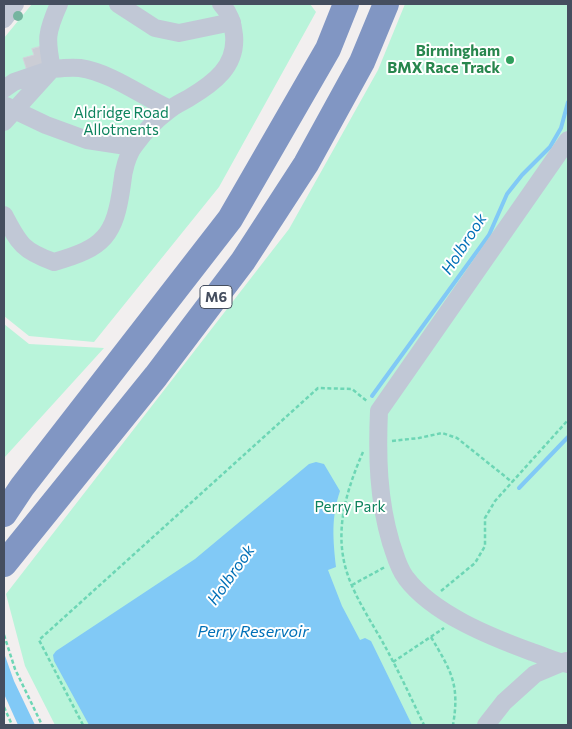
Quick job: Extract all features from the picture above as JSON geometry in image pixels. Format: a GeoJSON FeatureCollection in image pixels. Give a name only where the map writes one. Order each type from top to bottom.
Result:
{"type":"FeatureCollection","features":[{"type":"Feature","properties":{"kind":"highway","name":"M6"},"geometry":{"type":"LineString","coordinates":[[4,514],[22,487],[230,219],[328,49],[346,4]]}},
{"type":"Feature","properties":{"kind":"highway","name":"M6"},"geometry":{"type":"LineString","coordinates":[[4,564],[156,376],[243,262],[306,164],[362,62],[386,4]]}},
{"type":"Feature","properties":{"kind":"street"},"geometry":{"type":"LineString","coordinates":[[4,19],[15,4]]}},
{"type":"Feature","properties":{"kind":"street"},"geometry":{"type":"LineString","coordinates":[[52,69],[48,47],[48,33],[59,4]]}},
{"type":"Feature","properties":{"kind":"street"},"geometry":{"type":"LineString","coordinates":[[118,4],[155,28],[179,33],[232,22]]}},
{"type":"Feature","properties":{"kind":"street"},"geometry":{"type":"LineString","coordinates":[[4,215],[14,235],[25,249],[54,262],[90,250],[99,243],[115,219],[123,174],[133,147],[162,110],[191,97],[225,70],[232,59],[235,43],[232,22],[221,4]]}},
{"type":"Feature","properties":{"kind":"street"},"geometry":{"type":"LineString","coordinates":[[4,89],[14,82],[52,69],[73,68],[96,72],[116,81],[162,110]]}},
{"type":"Feature","properties":{"kind":"street"},"geometry":{"type":"LineString","coordinates":[[52,69],[8,112],[87,140],[133,147]]}},
{"type":"Feature","properties":{"kind":"street"},"geometry":{"type":"LineString","coordinates":[[566,662],[496,639],[458,619],[429,600],[406,578],[397,560],[383,510],[372,444],[379,411],[568,140]]}},
{"type":"Feature","properties":{"kind":"street"},"geometry":{"type":"LineString","coordinates":[[486,725],[504,702],[535,674],[566,662]]}},
{"type":"Feature","properties":{"kind":"path"},"geometry":{"type":"LineString","coordinates":[[83,725],[39,640],[318,388],[352,389],[379,411]]}},
{"type":"Feature","properties":{"kind":"path"},"geometry":{"type":"LineString","coordinates":[[429,600],[475,563],[485,546],[485,518],[495,501],[568,420]]}},
{"type":"Feature","properties":{"kind":"path"},"geometry":{"type":"LineString","coordinates":[[424,725],[394,662],[351,585],[343,556],[342,528],[345,503],[352,477],[372,444],[442,433],[457,438],[512,482]]}},
{"type":"Feature","properties":{"kind":"path"},"geometry":{"type":"LineString","coordinates":[[351,585],[397,560]]}},
{"type":"Feature","properties":{"kind":"path"},"geometry":{"type":"LineString","coordinates":[[394,662],[458,619]]}},
{"type":"Feature","properties":{"kind":"path"},"geometry":{"type":"LineString","coordinates":[[4,635],[15,669],[42,725]]}},
{"type":"Feature","properties":{"kind":"path"},"geometry":{"type":"LineString","coordinates":[[431,637],[453,678],[456,701],[453,725]]}},
{"type":"Feature","properties":{"kind":"path"},"geometry":{"type":"LineString","coordinates":[[4,707],[12,725]]}},
{"type":"Feature","properties":{"kind":"green space","name":"Aldridge Road Allotments"},"geometry":{"type":"Polygon","coordinates":[[[32,4],[310,4],[316,12],[219,187],[94,342],[29,336],[4,316],[4,38],[32,4]]]}},
{"type":"Feature","properties":{"kind":"green space","name":"Perry Park"},"geometry":{"type":"Polygon","coordinates":[[[405,4],[568,4],[568,725],[55,725],[25,666],[6,594],[289,229],[378,70],[405,4]]]}},
{"type":"Feature","properties":{"kind":"green space"},"geometry":{"type":"Polygon","coordinates":[[[4,324],[29,344],[104,348],[4,458],[4,324]]]}},
{"type":"Feature","properties":{"kind":"water","name":"Perry Reservoir"},"geometry":{"type":"Polygon","coordinates":[[[316,462],[324,464],[340,491],[335,510],[334,529],[336,567],[328,570],[342,606],[360,640],[365,638],[371,641],[412,725],[89,725],[54,661],[53,655],[56,651],[195,559],[309,464],[316,462]]]}},
{"type":"Feature","properties":{"kind":"water"},"geometry":{"type":"Polygon","coordinates":[[[4,653],[14,681],[35,725],[18,725],[4,694],[4,653]]]}},
{"type":"Feature","properties":{"kind":"building"},"geometry":{"type":"Polygon","coordinates":[[[43,46],[49,67],[28,74],[23,58],[34,55],[32,49],[43,46]]]}},
{"type":"Feature","properties":{"kind":"waterway","name":"Holbrook"},"geometry":{"type":"LineString","coordinates":[[372,396],[489,235],[507,194],[522,175],[550,147],[561,128],[568,102]]}},
{"type":"Feature","properties":{"kind":"waterway"},"geometry":{"type":"LineString","coordinates":[[519,488],[568,437]]}},
{"type":"Feature","properties":{"kind":"place","name":"Birmingham BMX Race Track"},"geometry":{"type":"Point","coordinates":[510,60]}}]}
